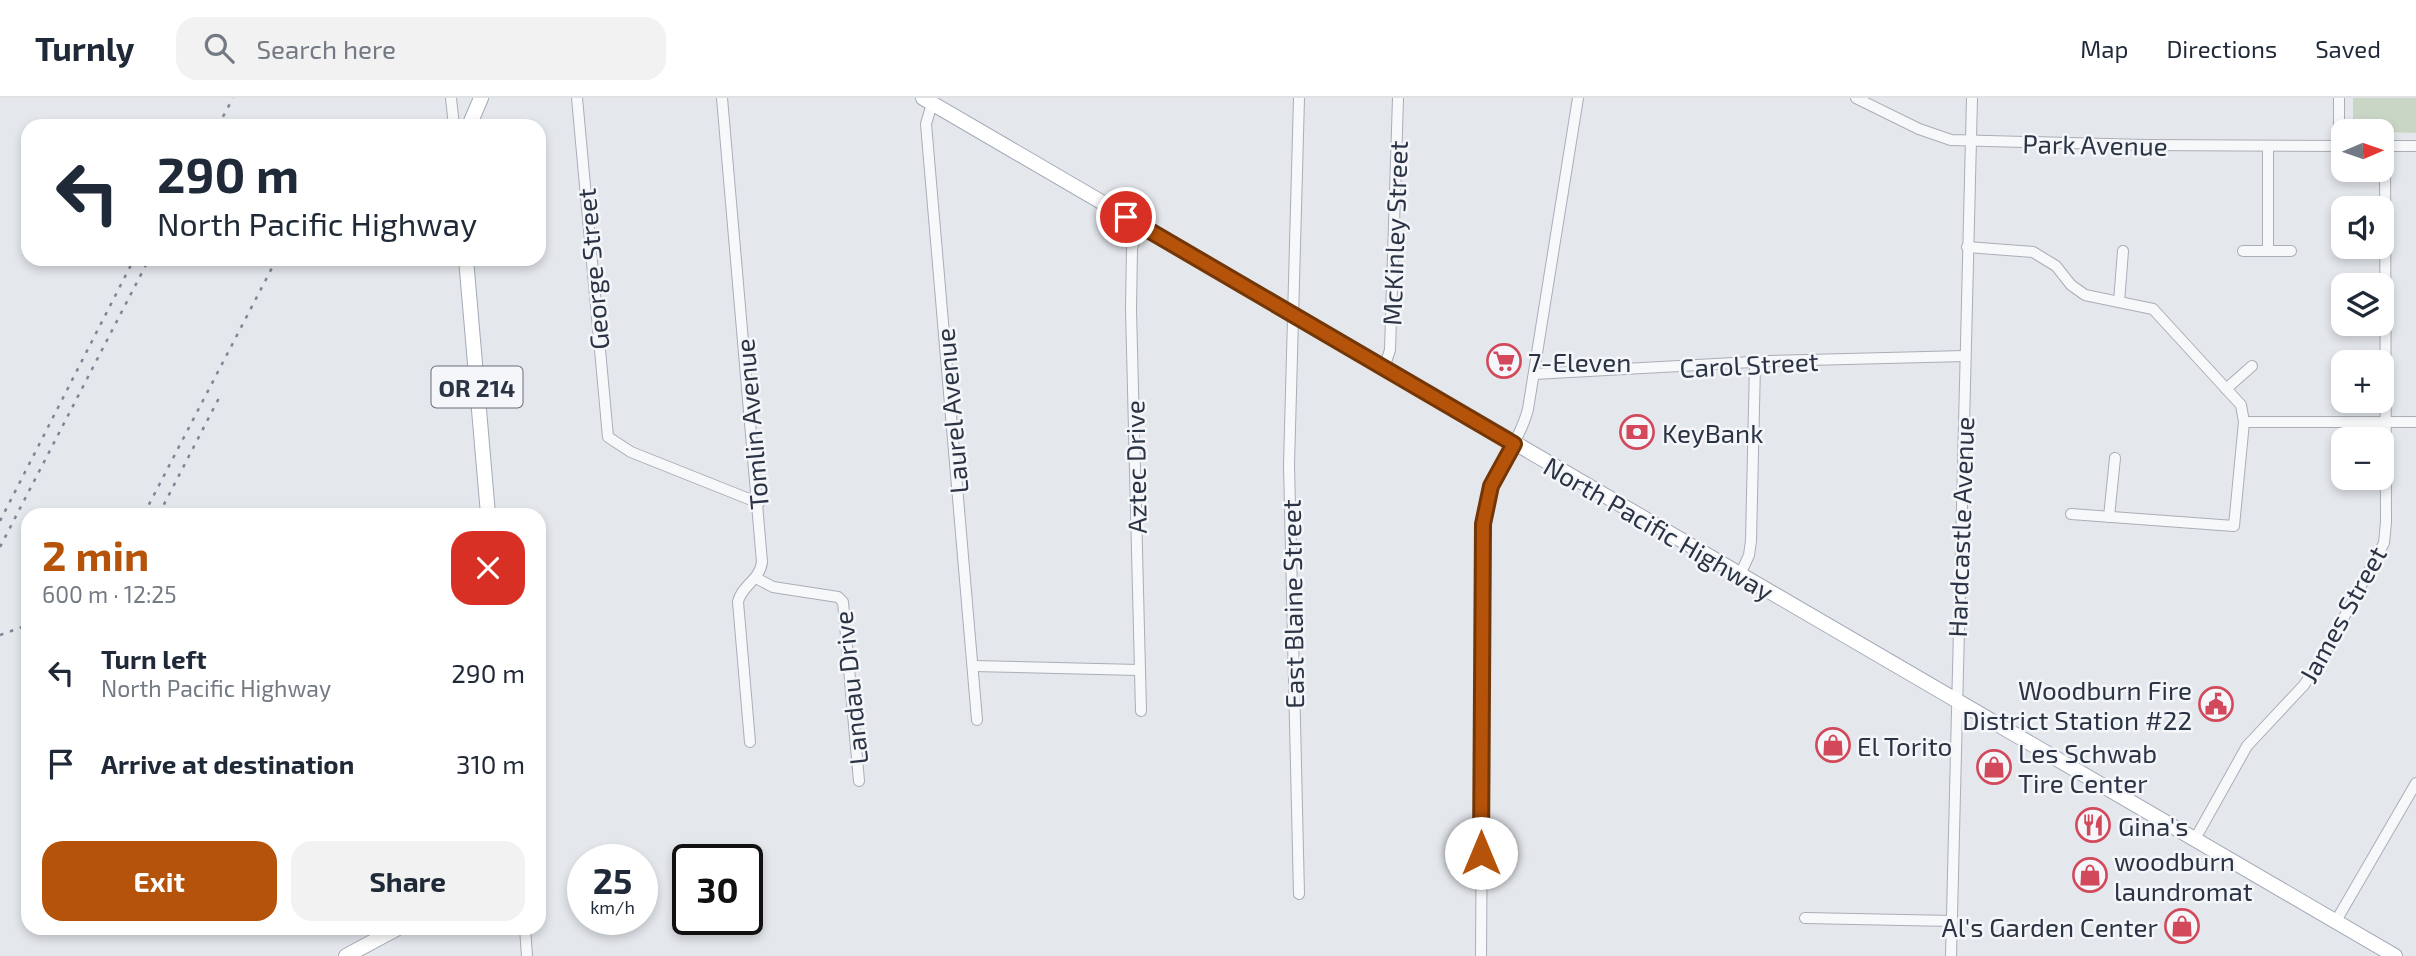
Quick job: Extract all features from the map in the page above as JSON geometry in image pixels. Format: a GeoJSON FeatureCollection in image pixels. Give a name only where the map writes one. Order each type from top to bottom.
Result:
{"type":"FeatureCollection","features":[{"type":"Feature","properties":{"kind":"main road"},"geometry":{"type":"LineString","coordinates":[[471,119],[481,98]]}},
{"type":"Feature","properties":{"kind":"main road","name":"North Pacific Highway"},"geometry":{"type":"LineString","coordinates":[[928,101],[2395,956]]}},
{"type":"Feature","properties":{"kind":"main road","name":"OR 214"},"geometry":{"type":"LineString","coordinates":[[467,266],[487,508]]}},
{"type":"Feature","properties":{"kind":"main road"},"geometry":{"type":"LineString","coordinates":[[346,956],[385,935]]}},
{"type":"Feature","properties":{"kind":"street"},"geometry":{"type":"LineString","coordinates":[[452,98],[454,119]]}},
{"type":"Feature","properties":{"kind":"street","name":"George Street"},"geometry":{"type":"LineString","coordinates":[[578,98],[609,439],[631,452],[759,503]]}},
{"type":"Feature","properties":{"kind":"street","name":"Tomlin Avenue"},"geometry":{"type":"LineString","coordinates":[[723,98],[762,562],[756,578],[741,593],[738,608],[750,742]]}},
{"type":"Feature","properties":{"kind":"street","name":"East Blaine Street"},"geometry":{"type":"LineString","coordinates":[[1299,98],[1289,465],[1299,894]]}},
{"type":"Feature","properties":{"kind":"street","name":"McKinley Street"},"geometry":{"type":"LineString","coordinates":[[1384,368],[1390,350],[1398,98]]}},
{"type":"Feature","properties":{"kind":"street"},"geometry":{"type":"LineString","coordinates":[[1481,956],[1484,507],[1491,486],[1524,423],[1578,98]]}},
{"type":"Feature","properties":{"kind":"street","name":"Park Avenue"},"geometry":{"type":"LineString","coordinates":[[1856,98],[1930,134],[1971,141],[2331,146]]}},
{"type":"Feature","properties":{"kind":"street","name":"Hardcastle Avenue"},"geometry":{"type":"LineString","coordinates":[[1951,956],[1972,98]]}},
{"type":"Feature","properties":{"kind":"street"},"geometry":{"type":"LineString","coordinates":[[2339,98],[2340,119]]}},
{"type":"Feature","properties":{"kind":"street","name":"Laurel Avenue"},"geometry":{"type":"LineString","coordinates":[[928,101],[926,124],[977,720]]}},
{"type":"Feature","properties":{"kind":"street"},"geometry":{"type":"LineString","coordinates":[[2268,146],[2268,251]]}},
{"type":"Feature","properties":{"kind":"street"},"geometry":{"type":"LineString","coordinates":[[2394,146],[2416,146]]}},
{"type":"Feature","properties":{"kind":"street","name":"James Street"},"geometry":{"type":"LineString","coordinates":[[2195,839],[2248,746],[2312,675],[2380,553],[2386,522],[2383,182]]}},
{"type":"Feature","properties":{"kind":"street","name":"Aztec Drive"},"geometry":{"type":"LineString","coordinates":[[1139,225],[1132,248],[1131,309],[1141,711]]}},
{"type":"Feature","properties":{"kind":"street"},"geometry":{"type":"LineString","coordinates":[[1968,247],[2034,252],[2056,266],[2078,291],[2094,299],[2153,309],[2244,410],[2234,526],[2071,514]]}},
{"type":"Feature","properties":{"kind":"street"},"geometry":{"type":"LineString","coordinates":[[2119,302],[2123,251]]}},
{"type":"Feature","properties":{"kind":"street"},"geometry":{"type":"LineString","coordinates":[[2243,251],[2291,251]]}},
{"type":"Feature","properties":{"kind":"street","name":"Carol Street"},"geometry":{"type":"LineString","coordinates":[[1534,374],[1965,356]]}},
{"type":"Feature","properties":{"kind":"street"},"geometry":{"type":"LineString","coordinates":[[1740,575],[1750,550],[1755,364]]}},
{"type":"Feature","properties":{"kind":"street"},"geometry":{"type":"LineString","coordinates":[[2226,389],[2252,366]]}},
{"type":"Feature","properties":{"kind":"street"},"geometry":{"type":"LineString","coordinates":[[2244,422],[2416,422]]}},
{"type":"Feature","properties":{"kind":"street"},"geometry":{"type":"LineString","coordinates":[[2109,517],[2115,458]]}},
{"type":"Feature","properties":{"kind":"street","name":"Landau Drive"},"geometry":{"type":"LineString","coordinates":[[756,578],[773,587],[838,597],[843,602],[859,781]]}},
{"type":"Feature","properties":{"kind":"street"},"geometry":{"type":"LineString","coordinates":[[973,666],[1139,670]]}},
{"type":"Feature","properties":{"kind":"street"},"geometry":{"type":"LineString","coordinates":[[2336,922],[2416,783]]}},
{"type":"Feature","properties":{"kind":"street"},"geometry":{"type":"LineString","coordinates":[[1805,918],[1952,921]]}},
{"type":"Feature","properties":{"kind":"street"},"geometry":{"type":"LineString","coordinates":[[526,935],[527,956]]}},
{"type":"Feature","properties":{"kind":"green space"},"geometry":{"type":"Polygon","coordinates":[[[2353,98],[2416,98],[2416,133],[2394,132],[2394,119],[2353,119],[2353,98]]]}},
{"type":"Feature","properties":{"kind":"railway"},"geometry":{"type":"LineString","coordinates":[[222,119],[233,98]]}},
{"type":"Feature","properties":{"kind":"railway"},"geometry":{"type":"LineString","coordinates":[[0,521],[130,266]]}},
{"type":"Feature","properties":{"kind":"railway"},"geometry":{"type":"LineString","coordinates":[[0,547],[145,266]]}},
{"type":"Feature","properties":{"kind":"railway"},"geometry":{"type":"LineString","coordinates":[[147,508],[273,266]]}},
{"type":"Feature","properties":{"kind":"railway"},"geometry":{"type":"LineString","coordinates":[[162,508],[220,396]]}},
{"type":"Feature","properties":{"kind":"railway"},"geometry":{"type":"LineString","coordinates":[[0,635],[21,628]]}},
{"type":"Feature","properties":{"kind":"place","name":"7-Eleven"},"geometry":{"type":"Point","coordinates":[1504,361]}},
{"type":"Feature","properties":{"kind":"place","name":"KeyBank"},"geometry":{"type":"Point","coordinates":[1637,432]}},
{"type":"Feature","properties":{"kind":"place","name":"Woodburn Fire District Station #22"},"geometry":{"type":"Point","coordinates":[2216,704]}},
{"type":"Feature","properties":{"kind":"place","name":"El Torito"},"geometry":{"type":"Point","coordinates":[1833,745]}},
{"type":"Feature","properties":{"kind":"place","name":"Les Schwab Tire Center"},"geometry":{"type":"Point","coordinates":[1994,767]}},
{"type":"Feature","properties":{"kind":"place","name":"Gina's"},"geometry":{"type":"Point","coordinates":[2093,825]}},
{"type":"Feature","properties":{"kind":"place","name":"woodburn laundromat"},"geometry":{"type":"Point","coordinates":[2090,875]}},
{"type":"Feature","properties":{"kind":"place","name":"Al's Garden Center"},"geometry":{"type":"Point","coordinates":[2182,926]}},
{"type":"Feature","properties":{"kind":"route"},"geometry":{"type":"LineString","coordinates":[[1126,217],[1514,444],[1503,460],[1484,507],[1481,853]]}}]}
